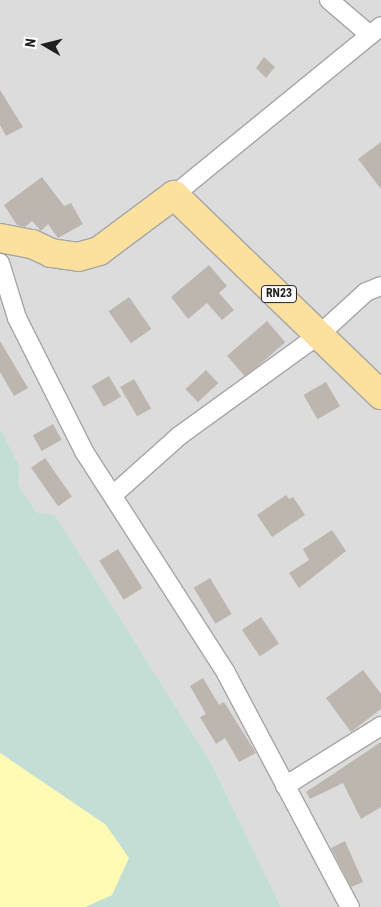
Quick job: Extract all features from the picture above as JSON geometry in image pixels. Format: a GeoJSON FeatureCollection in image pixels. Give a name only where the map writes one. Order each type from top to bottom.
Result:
{"type":"FeatureCollection","features":[{"type":"Feature","properties":{"kind":"main road"},"geometry":{"type":"LineString","coordinates":[[0,238],[32,244],[50,253],[78,257],[99,251],[174,195]]}},
{"type":"Feature","properties":{"kind":"main road","name":"RN23"},"geometry":{"type":"LineString","coordinates":[[174,195],[320,334],[381,396]]}},
{"type":"Feature","properties":{"kind":"street"},"geometry":{"type":"LineString","coordinates":[[174,195],[376,31],[328,0]]}},
{"type":"Feature","properties":{"kind":"street"},"geometry":{"type":"LineString","coordinates":[[0,263],[16,318],[43,375],[85,453],[226,673],[350,907]]}},
{"type":"Feature","properties":{"kind":"street"},"geometry":{"type":"LineString","coordinates":[[113,495],[179,436],[320,334],[366,292],[381,286]]}},
{"type":"Feature","properties":{"kind":"street"},"geometry":{"type":"LineString","coordinates":[[285,786],[381,726]]}},
{"type":"Feature","properties":{"kind":"shaded area"},"geometry":{"type":"Polygon","coordinates":[[[0,0],[381,0],[381,907],[281,907],[211,763],[55,515],[36,512],[18,484],[20,467],[0,428],[0,0]]]}},
{"type":"Feature","properties":{"kind":"shaded area"},"geometry":{"type":"Polygon","coordinates":[[[0,428],[20,467],[18,484],[36,512],[55,515],[211,763],[281,907],[85,907],[112,895],[106,825],[0,753],[0,428]]]}},
{"type":"Feature","properties":{"kind":"sand"},"geometry":{"type":"Polygon","coordinates":[[[0,753],[106,825],[129,858],[112,895],[85,907],[0,907],[0,753]]]}},
{"type":"Feature","properties":{"kind":"building"},"geometry":{"type":"Polygon","coordinates":[[[264,57],[275,67],[266,78],[256,68],[264,57]]]}},
{"type":"Feature","properties":{"kind":"building"},"geometry":{"type":"Polygon","coordinates":[[[0,90],[23,127],[6,136],[0,125],[0,90]]]}},
{"type":"Feature","properties":{"kind":"building"},"geometry":{"type":"Polygon","coordinates":[[[381,142],[381,189],[358,159],[381,142]]]}},
{"type":"Feature","properties":{"kind":"building"},"geometry":{"type":"Polygon","coordinates":[[[42,177],[64,206],[71,203],[83,224],[58,238],[48,224],[41,231],[32,221],[25,227],[17,225],[4,205],[42,177]]]}},
{"type":"Feature","properties":{"kind":"building"},"geometry":{"type":"Polygon","coordinates":[[[209,265],[227,286],[219,293],[234,310],[222,320],[207,303],[188,319],[171,297],[209,265]]]}},
{"type":"Feature","properties":{"kind":"building"},"geometry":{"type":"Polygon","coordinates":[[[129,297],[151,329],[131,343],[109,311],[129,297]]]}},
{"type":"Feature","properties":{"kind":"building"},"geometry":{"type":"Polygon","coordinates":[[[267,321],[285,342],[245,377],[227,356],[267,321]]]}},
{"type":"Feature","properties":{"kind":"building"},"geometry":{"type":"Polygon","coordinates":[[[0,341],[28,388],[14,396],[0,372],[0,341]]]}},
{"type":"Feature","properties":{"kind":"building"},"geometry":{"type":"Polygon","coordinates":[[[206,370],[218,383],[198,402],[186,389],[206,370]]]}},
{"type":"Feature","properties":{"kind":"building"},"geometry":{"type":"Polygon","coordinates":[[[109,376],[121,397],[104,407],[92,386],[109,376]]]}},
{"type":"Feature","properties":{"kind":"building"},"geometry":{"type":"Polygon","coordinates":[[[134,379],[151,408],[137,416],[120,387],[134,379]]]}},
{"type":"Feature","properties":{"kind":"building"},"geometry":{"type":"Polygon","coordinates":[[[326,382],[340,406],[317,419],[303,395],[326,382]]]}},
{"type":"Feature","properties":{"kind":"building"},"geometry":{"type":"Polygon","coordinates":[[[53,424],[62,440],[42,451],[33,435],[53,424]]]}},
{"type":"Feature","properties":{"kind":"building"},"geometry":{"type":"Polygon","coordinates":[[[45,458],[72,497],[58,506],[31,468],[45,458]]]}},
{"type":"Feature","properties":{"kind":"building"},"geometry":{"type":"Polygon","coordinates":[[[286,495],[289,499],[293,497],[305,515],[272,537],[257,515],[286,495]]]}},
{"type":"Feature","properties":{"kind":"building"},"geometry":{"type":"Polygon","coordinates":[[[332,530],[346,551],[299,588],[289,573],[309,560],[303,549],[332,530]]]}},
{"type":"Feature","properties":{"kind":"building"},"geometry":{"type":"Polygon","coordinates":[[[118,549],[142,588],[124,600],[99,561],[118,549]]]}},
{"type":"Feature","properties":{"kind":"building"},"geometry":{"type":"Polygon","coordinates":[[[210,578],[232,614],[215,624],[194,588],[210,578]]]}},
{"type":"Feature","properties":{"kind":"building"},"geometry":{"type":"Polygon","coordinates":[[[261,617],[279,644],[260,656],[242,630],[261,617]]]}},
{"type":"Feature","properties":{"kind":"building"},"geometry":{"type":"Polygon","coordinates":[[[363,670],[381,694],[381,709],[351,732],[326,698],[363,670]]]}},
{"type":"Feature","properties":{"kind":"building"},"geometry":{"type":"Polygon","coordinates":[[[203,678],[219,705],[224,702],[256,753],[239,762],[225,738],[216,744],[200,717],[206,714],[190,686],[203,678]]]}},
{"type":"Feature","properties":{"kind":"building"},"geometry":{"type":"Polygon","coordinates":[[[381,742],[381,807],[361,819],[343,783],[310,799],[306,792],[381,742]]]}},
{"type":"Feature","properties":{"kind":"building"},"geometry":{"type":"Polygon","coordinates":[[[345,841],[363,882],[351,887],[331,848],[345,841]]]}}]}
